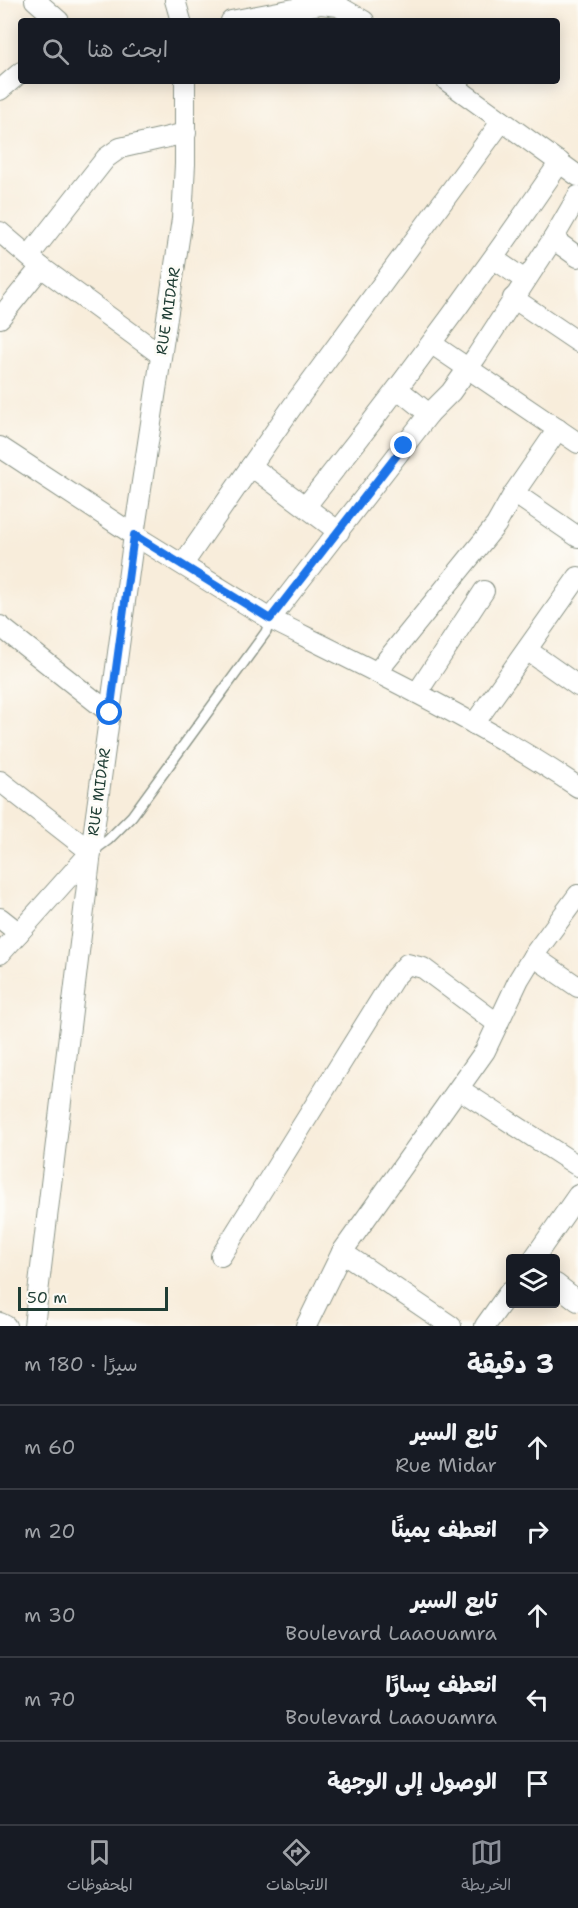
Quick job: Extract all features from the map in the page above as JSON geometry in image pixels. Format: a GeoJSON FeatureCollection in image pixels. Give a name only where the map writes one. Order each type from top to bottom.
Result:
{"type":"FeatureCollection","features":[{"type":"Feature","properties":{"kind":"street"},"geometry":{"type":"LineString","coordinates":[[35,0],[56,18]]}},
{"type":"Feature","properties":{"kind":"street"},"geometry":{"type":"LineString","coordinates":[[175,0],[180,18]]}},
{"type":"Feature","properties":{"kind":"street"},"geometry":{"type":"LineString","coordinates":[[247,18],[321,4],[339,6],[359,18]]}},
{"type":"Feature","properties":{"kind":"street"},"geometry":{"type":"LineString","coordinates":[[0,90],[18,75]]}},
{"type":"Feature","properties":{"kind":"street","name":"RUE MIDAR"},"geometry":{"type":"LineString","coordinates":[[34,1326],[91,852],[134,535],[182,219],[186,134],[185,84]]}},
{"type":"Feature","properties":{"kind":"street"},"geometry":{"type":"LineString","coordinates":[[451,84],[578,176]]}},
{"type":"Feature","properties":{"kind":"street"},"geometry":{"type":"LineString","coordinates":[[183,564],[390,271],[502,121]]}},
{"type":"Feature","properties":{"kind":"street"},"geometry":{"type":"LineString","coordinates":[[0,318],[106,158],[120,148],[186,134]]}},
{"type":"Feature","properties":{"kind":"street"},"geometry":{"type":"LineString","coordinates":[[306,506],[432,344],[494,259],[560,162]]}},
{"type":"Feature","properties":{"kind":"street"},"geometry":{"type":"LineString","coordinates":[[270,619],[429,414],[451,392],[553,239],[578,196]]}},
{"type":"Feature","properties":{"kind":"street"},"geometry":{"type":"LineString","coordinates":[[0,232],[35,262],[161,355]]}},
{"type":"Feature","properties":{"kind":"street"},"geometry":{"type":"LineString","coordinates":[[553,239],[578,257]]}},
{"type":"Feature","properties":{"kind":"street"},"geometry":{"type":"LineString","coordinates":[[494,259],[525,280]]}},
{"type":"Feature","properties":{"kind":"street"},"geometry":{"type":"LineString","coordinates":[[513,298],[578,342]]}},
{"type":"Feature","properties":{"kind":"street"},"geometry":{"type":"LineString","coordinates":[[432,344],[578,443]]}},
{"type":"Feature","properties":{"kind":"street"},"geometry":{"type":"LineString","coordinates":[[398,389],[429,414]]}},
{"type":"Feature","properties":{"kind":"street"},"geometry":{"type":"LineString","coordinates":[[377,672],[495,525],[558,429]]}},
{"type":"Feature","properties":{"kind":"street"},"geometry":{"type":"LineString","coordinates":[[0,447],[134,535],[270,619],[417,693],[577,784]]}},
{"type":"Feature","properties":{"kind":"street"},"geometry":{"type":"LineString","coordinates":[[251,466],[339,531]]}},
{"type":"Feature","properties":{"kind":"street"},"geometry":{"type":"LineString","coordinates":[[514,493],[578,537]]}},
{"type":"Feature","properties":{"kind":"street"},"geometry":{"type":"LineString","coordinates":[[474,724],[577,581]]}},
{"type":"Feature","properties":{"kind":"street"},"geometry":{"type":"LineString","coordinates":[[417,693],[484,591]]}},
{"type":"Feature","properties":{"kind":"street"},"geometry":{"type":"LineString","coordinates":[[0,626],[110,713]]}},
{"type":"Feature","properties":{"kind":"street"},"geometry":{"type":"LineString","coordinates":[[527,650],[578,686]]}},
{"type":"Feature","properties":{"kind":"street"},"geometry":{"type":"LineString","coordinates":[[0,781],[91,852],[0,954]]}},
{"type":"Feature","properties":{"kind":"street"},"geometry":{"type":"LineString","coordinates":[[306,1326],[342,1252],[485,1051],[533,956],[578,895]]}},
{"type":"Feature","properties":{"kind":"street"},"geometry":{"type":"LineString","coordinates":[[0,918],[19,933]]}},
{"type":"Feature","properties":{"kind":"street"},"geometry":{"type":"LineString","coordinates":[[533,956],[578,987]]}},
{"type":"Feature","properties":{"kind":"street"},"geometry":{"type":"LineString","coordinates":[[221,1256],[394,978],[407,964],[423,968],[498,1024]]}},
{"type":"Feature","properties":{"kind":"street"},"geometry":{"type":"LineString","coordinates":[[459,1089],[578,1166]]}},
{"type":"Feature","properties":{"kind":"street"},"geometry":{"type":"LineString","coordinates":[[538,1254],[571,1220],[578,1195]]}},
{"type":"Feature","properties":{"kind":"street"},"geometry":{"type":"LineString","coordinates":[[342,1252],[451,1326]]}},
{"type":"Feature","properties":{"kind":"street"},"geometry":{"type":"LineString","coordinates":[[560,1288],[578,1301]]}},
{"type":"Feature","properties":{"kind":"street"},"geometry":{"type":"LineString","coordinates":[[485,1326],[506,1297]]}},
{"type":"Feature","properties":{"kind":"street"},"geometry":{"type":"LineString","coordinates":[[0,1323],[6,1326]]}},
{"type":"Feature","properties":{"kind":"lane"},"geometry":{"type":"LineString","coordinates":[[91,852],[108,840],[132,816],[266,632],[270,619]]}},
{"type":"Feature","properties":{"kind":"lane"},"geometry":{"type":"LineString","coordinates":[[316,1304],[320,1326]]}},
{"type":"Feature","properties":{"kind":"route"},"geometry":{"type":"LineString","coordinates":[[110,713],[134,535],[270,619],[404,446]]}}]}
